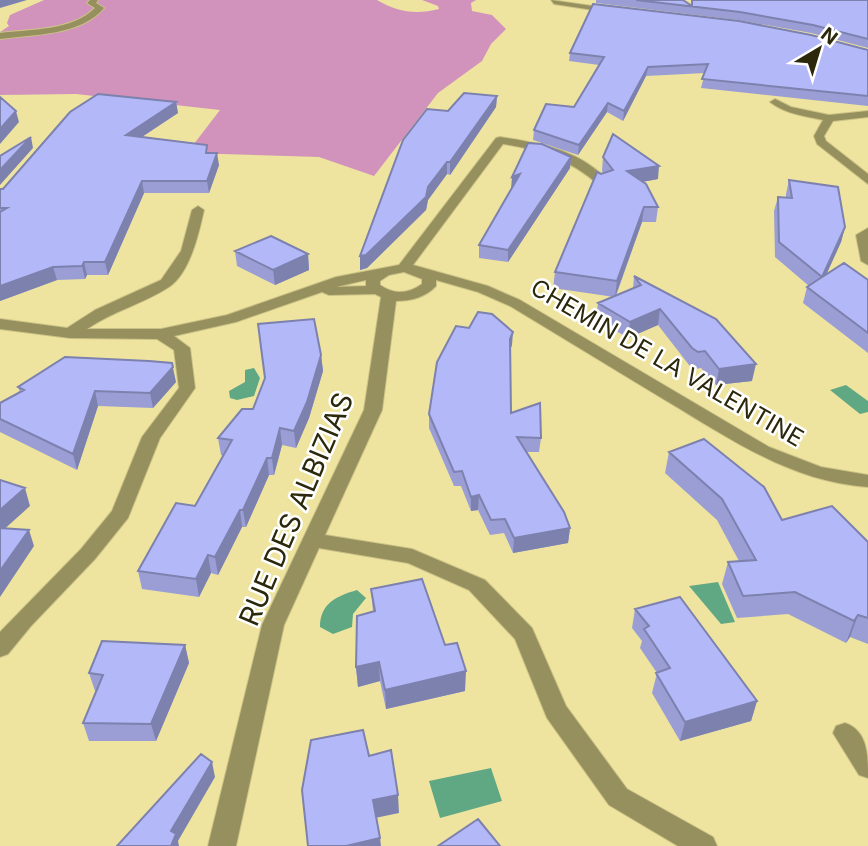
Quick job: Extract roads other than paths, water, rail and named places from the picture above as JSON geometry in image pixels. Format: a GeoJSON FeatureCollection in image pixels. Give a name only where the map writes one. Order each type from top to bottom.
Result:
{"type":"FeatureCollection","features":[{"type":"Feature","properties":{"kind":"street"},"geometry":{"type":"LineString","coordinates":[[0,36],[71,26],[88,20],[100,8],[91,3],[94,0]]}},
{"type":"Feature","properties":{"kind":"street"},"geometry":{"type":"LineString","coordinates":[[554,2],[622,12]]}},
{"type":"Feature","properties":{"kind":"street"},"geometry":{"type":"LineString","coordinates":[[775,102],[788,109],[829,118],[868,114]]}},
{"type":"Feature","properties":{"kind":"street"},"geometry":{"type":"LineString","coordinates":[[829,118],[819,136],[821,142],[868,180]]}},
{"type":"Feature","properties":{"kind":"street"},"geometry":{"type":"LineString","coordinates":[[382,294],[414,270],[417,250],[500,140],[552,148],[583,164],[603,182]]}},
{"type":"Feature","properties":{"kind":"street"},"geometry":{"type":"LineString","coordinates":[[70,334],[100,313],[166,283],[188,251],[198,210]]}},
{"type":"Feature","properties":{"kind":"street"},"geometry":{"type":"LineString","coordinates":[[868,232],[863,235],[868,261]]}},
{"type":"Feature","properties":{"kind":"street"},"geometry":{"type":"LineString","coordinates":[[0,324],[70,334],[161,334],[231,319],[308,292],[382,294],[428,288],[429,277],[414,270]]}},
{"type":"Feature","properties":{"kind":"street","name":"CHEMIN DE LA VALENTINE"},"geometry":{"type":"LineString","coordinates":[[414,270],[484,289],[534,314],[763,451],[818,473],[849,481],[868,481]]}},
{"type":"Feature","properties":{"kind":"street","name":"CHEMIN DE LA VALENTINE"},"geometry":{"type":"LineString","coordinates":[[428,288],[484,289]]}},
{"type":"Feature","properties":{"kind":"street","name":"RUE DES ALBIZIAS"},"geometry":{"type":"LineString","coordinates":[[222,846],[274,625],[373,411],[382,294]]}},
{"type":"Feature","properties":{"kind":"street"},"geometry":{"type":"LineString","coordinates":[[0,648],[23,620],[88,554],[121,513],[151,437],[187,388],[182,348],[161,334]]}},
{"type":"Feature","properties":{"kind":"street"},"geometry":{"type":"LineString","coordinates":[[313,540],[412,556],[477,585],[524,634],[556,711],[618,797],[703,846]]}},
{"type":"Feature","properties":{"kind":"street"},"geometry":{"type":"LineString","coordinates":[[845,733],[868,767]]}}]}
